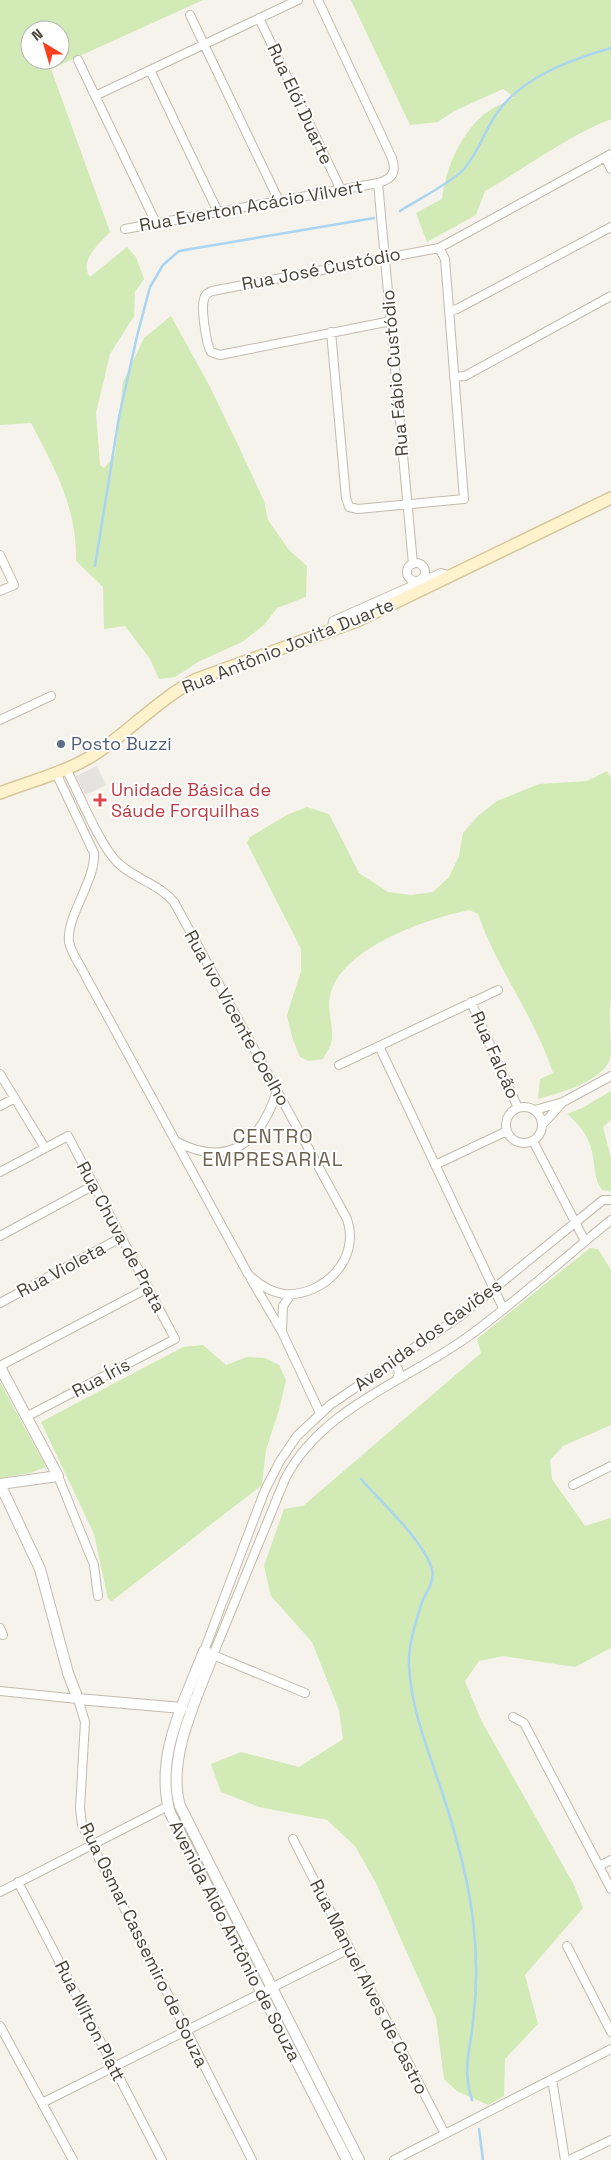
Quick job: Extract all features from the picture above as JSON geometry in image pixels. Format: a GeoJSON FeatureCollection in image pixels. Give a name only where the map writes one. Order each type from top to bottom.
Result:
{"type":"FeatureCollection","features":[{"type":"Feature","properties":{"kind":"main road","name":"Rua Antônio Jovita Duarte"},"geometry":{"type":"LineString","coordinates":[[0,793],[61,771],[99,751],[173,693],[191,682],[332,631],[451,576],[611,498]]}},
{"type":"Feature","properties":{"kind":"street"},"geometry":{"type":"LineString","coordinates":[[95,96],[298,0]]}},
{"type":"Feature","properties":{"kind":"street"},"geometry":{"type":"LineString","coordinates":[[318,0],[394,164],[395,171],[392,177],[378,183]]}},
{"type":"Feature","properties":{"kind":"street"},"geometry":{"type":"LineString","coordinates":[[190,15],[279,201]]}},
{"type":"Feature","properties":{"kind":"street","name":"Rua Elói Duarte"},"geometry":{"type":"LineString","coordinates":[[259,18],[341,190]]}},
{"type":"Feature","properties":{"kind":"street"},"geometry":{"type":"LineString","coordinates":[[78,60],[156,223]]}},
{"type":"Feature","properties":{"kind":"street"},"geometry":{"type":"LineString","coordinates":[[150,70],[218,212]]}},
{"type":"Feature","properties":{"kind":"street"},"geometry":{"type":"LineString","coordinates":[[390,321],[331,332],[346,498],[349,507],[358,509],[464,499],[445,259],[439,248],[608,156],[611,169]]}},
{"type":"Feature","properties":{"kind":"street","name":"Rua Everton Acácio Vilvert"},"geometry":{"type":"LineString","coordinates":[[125,229],[378,183]]}},
{"type":"Feature","properties":{"kind":"street","name":"Rua Fábio Custódio"},"geometry":{"type":"LineString","coordinates":[[378,183],[413,564]]}},
{"type":"Feature","properties":{"kind":"street"},"geometry":{"type":"LineString","coordinates":[[449,311],[457,309],[611,227]]}},
{"type":"Feature","properties":{"kind":"street","name":"Rua José Custódio"},"geometry":{"type":"LineString","coordinates":[[331,332],[220,355],[212,352],[208,345],[203,305],[206,295],[212,290],[384,256],[439,248]]}},
{"type":"Feature","properties":{"kind":"street"},"geometry":{"type":"LineString","coordinates":[[454,377],[465,376],[611,296]]}},
{"type":"Feature","properties":{"kind":"street"},"geometry":{"type":"LineString","coordinates":[[0,555],[14,585],[0,591]]}},
{"type":"Feature","properties":{"kind":"street"},"geometry":{"type":"LineString","coordinates":[[413,564],[420,564],[425,571],[419,582],[410,578],[407,573],[409,567],[413,564]]}},
{"type":"Feature","properties":{"kind":"street"},"geometry":{"type":"LineString","coordinates":[[332,631],[333,622],[419,582],[441,573],[451,576]]}},
{"type":"Feature","properties":{"kind":"street"},"geometry":{"type":"LineString","coordinates":[[0,720],[51,696]]}},
{"type":"Feature","properties":{"kind":"street"},"geometry":{"type":"LineString","coordinates":[[61,771],[92,848],[95,861],[77,906],[69,942],[86,977],[248,1274],[282,1332],[320,1413]]}},
{"type":"Feature","properties":{"kind":"street","name":"Rua Ivo Vicente Coelho"},"geometry":{"type":"LineString","coordinates":[[61,771],[110,854],[126,869],[160,889],[174,902],[341,1206],[350,1226],[351,1236],[347,1254],[336,1272],[319,1286],[291,1294]]}},
{"type":"Feature","properties":{"kind":"street"},"geometry":{"type":"LineString","coordinates":[[95,861],[110,854]]}},
{"type":"Feature","properties":{"kind":"street"},"geometry":{"type":"LineString","coordinates":[[339,1065],[498,990]]}},
{"type":"Feature","properties":{"kind":"street","name":"Rua Falcão"},"geometry":{"type":"LineString","coordinates":[[471,1002],[518,1108]]}},
{"type":"Feature","properties":{"kind":"street"},"geometry":{"type":"LineString","coordinates":[[379,1046],[503,1308]]}},
{"type":"Feature","properties":{"kind":"street"},"geometry":{"type":"LineString","coordinates":[[0,1074],[45,1148],[0,1172]]}},
{"type":"Feature","properties":{"kind":"street"},"geometry":{"type":"LineString","coordinates":[[535,1110],[563,1102],[611,1076]]}},
{"type":"Feature","properties":{"kind":"street"},"geometry":{"type":"LineString","coordinates":[[177,1142],[204,1152],[230,1151],[240,1147],[249,1141],[261,1128],[268,1116],[277,1091]]}},
{"type":"Feature","properties":{"kind":"street"},"geometry":{"type":"LineString","coordinates":[[0,1106],[15,1098]]}},
{"type":"Feature","properties":{"kind":"street"},"geometry":{"type":"LineString","coordinates":[[542,1125],[563,1102]]}},
{"type":"Feature","properties":{"kind":"street"},"geometry":{"type":"LineString","coordinates":[[530,1107],[535,1110],[542,1119],[538,1136],[527,1143],[515,1140],[507,1131],[507,1120],[513,1110],[530,1107]]}},
{"type":"Feature","properties":{"kind":"street"},"geometry":{"type":"LineString","coordinates":[[435,1165],[507,1131]]}},
{"type":"Feature","properties":{"kind":"street","name":"Rua Chuva de Prata"},"geometry":{"type":"LineString","coordinates":[[45,1148],[68,1136],[175,1338]]}},
{"type":"Feature","properties":{"kind":"street"},"geometry":{"type":"LineString","coordinates":[[533,1140],[585,1241]]}},
{"type":"Feature","properties":{"kind":"street"},"geometry":{"type":"LineString","coordinates":[[0,1236],[94,1185]]}},
{"type":"Feature","properties":{"kind":"street","name":"Avenida dos Gaviões"},"geometry":{"type":"LineString","coordinates":[[266,1490],[286,1451],[302,1430],[320,1413],[459,1317],[603,1200],[611,1200]]}},
{"type":"Feature","properties":{"kind":"street","name":"Avenida dos Gaviões"},"geometry":{"type":"LineString","coordinates":[[279,1494],[297,1458],[324,1429],[397,1379],[470,1336],[611,1220]]}},
{"type":"Feature","properties":{"kind":"street","name":"Rua Violeta"},"geometry":{"type":"LineString","coordinates":[[0,1303],[122,1237]]}},
{"type":"Feature","properties":{"kind":"street"},"geometry":{"type":"LineString","coordinates":[[248,1274],[272,1291],[291,1294],[283,1306],[282,1332]]}},
{"type":"Feature","properties":{"kind":"street"},"geometry":{"type":"LineString","coordinates":[[98,1596],[94,1565],[58,1476],[0,1366],[148,1288]]}},
{"type":"Feature","properties":{"kind":"street","name":"Rua Íris"},"geometry":{"type":"LineString","coordinates":[[26,1417],[175,1338]]}},
{"type":"Feature","properties":{"kind":"street"},"geometry":{"type":"LineString","coordinates":[[389,1364],[397,1367],[399,1372],[397,1379]]}},
{"type":"Feature","properties":{"kind":"street"},"geometry":{"type":"LineString","coordinates":[[286,1451],[289,1457],[297,1458]]}},
{"type":"Feature","properties":{"kind":"street"},"geometry":{"type":"LineString","coordinates":[[572,1485],[611,1466]]}},
{"type":"Feature","properties":{"kind":"street"},"geometry":{"type":"LineString","coordinates":[[0,1484],[58,1476]]}},
{"type":"Feature","properties":{"kind":"street","name":"Rua Osmar Cassemiro de Souza"},"geometry":{"type":"LineString","coordinates":[[0,1484],[40,1569],[57,1635],[85,1722],[86,1738],[80,1817],[91,1845],[252,2160]]}},
{"type":"Feature","properties":{"kind":"street","name":"Avenida Aldo Antônio de Souza"},"geometry":{"type":"LineString","coordinates":[[266,1490],[209,1653],[184,1732],[176,1776],[177,1798],[185,1818],[360,2160]]}},
{"type":"Feature","properties":{"kind":"street","name":"Avenida Aldo Antônio de Souza"},"geometry":{"type":"LineString","coordinates":[[279,1494],[209,1653],[182,1708],[166,1760],[165,1787],[173,1823],[347,2160]]}},
{"type":"Feature","properties":{"kind":"street"},"geometry":{"type":"LineString","coordinates":[[209,1653],[305,1693]]}},
{"type":"Feature","properties":{"kind":"street"},"geometry":{"type":"LineString","coordinates":[[0,1691],[182,1708]]}},
{"type":"Feature","properties":{"kind":"street"},"geometry":{"type":"LineString","coordinates":[[513,1717],[524,1723],[611,1889]]}},
{"type":"Feature","properties":{"kind":"street"},"geometry":{"type":"LineString","coordinates":[[0,1892],[168,1806]]}},
{"type":"Feature","properties":{"kind":"street","name":"Rua Manuel Alves de Castro"},"geometry":{"type":"LineString","coordinates":[[293,1840],[445,2134]]}},
{"type":"Feature","properties":{"kind":"street"},"geometry":{"type":"LineString","coordinates":[[599,1866],[611,1860]]}},
{"type":"Feature","properties":{"kind":"street","name":"Rua Nílton Platt"},"geometry":{"type":"LineString","coordinates":[[18,1882],[162,2160]]}},
{"type":"Feature","properties":{"kind":"street"},"geometry":{"type":"LineString","coordinates":[[567,1946],[611,2032]]}},
{"type":"Feature","properties":{"kind":"street"},"geometry":{"type":"LineString","coordinates":[[42,2103],[349,1949]]}},
{"type":"Feature","properties":{"kind":"street"},"geometry":{"type":"LineString","coordinates":[[0,2026],[73,2160]]}},
{"type":"Feature","properties":{"kind":"street"},"geometry":{"type":"LineString","coordinates":[[394,2160],[611,2048]]}},
{"type":"Feature","properties":{"kind":"street"},"geometry":{"type":"LineString","coordinates":[[552,2079],[565,2160]]}},
{"type":"Feature","properties":{"kind":"street"},"geometry":{"type":"LineString","coordinates":[[569,2160],[611,2140]]}},
{"type":"Feature","properties":{"kind":"green space"},"geometry":{"type":"Polygon","coordinates":[[[0,0],[203,0],[70,60],[70,20],[20,20],[20,70],[51,70],[110,232],[88,259],[87,271],[90,277],[127,247],[136,257],[144,279],[135,292],[134,316],[110,354],[96,413],[100,465],[104,468],[115,455],[123,382],[144,338],[171,316],[209,385],[239,447],[264,501],[268,520],[289,550],[307,566],[306,597],[277,608],[264,625],[242,642],[198,662],[175,677],[159,679],[150,659],[125,626],[104,629],[103,587],[76,561],[73,523],[69,506],[56,473],[31,423],[0,425],[0,0]]]}},
{"type":"Feature","properties":{"kind":"green space"},"geometry":{"type":"Polygon","coordinates":[[[351,0],[611,0],[611,119],[562,143],[485,191],[476,215],[427,242],[416,213],[442,199],[450,165],[460,144],[473,125],[489,111],[514,97],[503,89],[454,111],[438,122],[410,125],[351,0]]]}},
{"type":"Feature","properties":{"kind":"green space"},"geometry":{"type":"Polygon","coordinates":[[[607,771],[611,778],[611,1054],[608,1063],[601,1072],[592,1079],[570,1089],[538,1099],[540,1079],[553,1073],[536,1032],[495,954],[478,914],[469,910],[409,928],[388,938],[350,963],[337,979],[330,996],[332,1038],[329,1049],[323,1059],[309,1061],[300,1057],[292,1037],[287,1015],[301,971],[301,949],[247,843],[250,837],[287,815],[307,807],[329,814],[359,873],[388,892],[411,895],[433,892],[449,877],[459,856],[463,833],[478,816],[497,801],[539,784],[587,781],[607,771]]]}},
{"type":"Feature","properties":{"kind":"green space"},"geometry":{"type":"Polygon","coordinates":[[[611,1091],[611,1120],[603,1127],[611,1158],[611,1191],[602,1190],[599,1186],[589,1141],[579,1126],[567,1114],[582,1108],[611,1091]]]}},
{"type":"Feature","properties":{"kind":"green space"},"geometry":{"type":"Polygon","coordinates":[[[590,1248],[598,1249],[611,1270],[611,1425],[563,1446],[550,1460],[552,1479],[585,1526],[611,1518],[611,1648],[575,1667],[503,1656],[479,1661],[465,1681],[481,1720],[574,1885],[583,1908],[525,1975],[538,2024],[505,2059],[504,2096],[488,2105],[457,2091],[444,2079],[436,2018],[376,1883],[355,1846],[327,1820],[259,1807],[221,1792],[211,1764],[241,1752],[299,1767],[343,1739],[339,1710],[312,1642],[271,1596],[264,1566],[284,1509],[303,1506],[481,1353],[477,1339],[590,1248]]]}},
{"type":"Feature","properties":{"kind":"green space"},"geometry":{"type":"Polygon","coordinates":[[[203,1345],[226,1365],[247,1357],[265,1358],[279,1365],[286,1380],[279,1410],[266,1450],[262,1485],[112,1601],[108,1599],[94,1534],[41,1422],[183,1347],[203,1345]]]}},
{"type":"Feature","properties":{"kind":"green space"},"geometry":{"type":"Polygon","coordinates":[[[0,1382],[46,1467],[30,1473],[0,1478],[0,1382]]]}},
{"type":"Feature","properties":{"kind":"shaded area"},"geometry":{"type":"Polygon","coordinates":[[[97,766],[106,785],[85,795],[76,776],[97,766]]]}},
{"type":"Feature","properties":{"kind":"waterway"},"geometry":{"type":"LineString","coordinates":[[400,211],[443,186],[464,169],[474,156],[497,113],[507,100],[520,89],[564,64],[611,48]]}},
{"type":"Feature","properties":{"kind":"waterway"},"geometry":{"type":"LineString","coordinates":[[95,566],[119,417],[137,336],[150,287],[163,265],[179,251],[374,218]]}},
{"type":"Feature","properties":{"kind":"waterway"},"geometry":{"type":"LineString","coordinates":[[361,1479],[412,1535],[428,1559],[433,1574],[413,1633],[409,1665],[410,1682],[426,1745],[452,1823],[471,1904],[476,1971],[472,2033],[467,2070],[472,2100]]}},
{"type":"Feature","properties":{"kind":"waterway"},"geometry":{"type":"LineString","coordinates":[[479,2129],[483,2160]]}},
{"type":"Feature","properties":{"kind":"place","name":"Posto Buzzi"},"geometry":{"type":"Point","coordinates":[61,744]}},
{"type":"Feature","properties":{"kind":"place","name":"Unidade Básica de Sáude Forquilhas"},"geometry":{"type":"Point","coordinates":[100,800]}},
{"type":"Feature","properties":{"kind":"district","name":"CENTRO EMPRESARIAL"},"geometry":{"type":"Point","coordinates":[273,1148]}}]}
